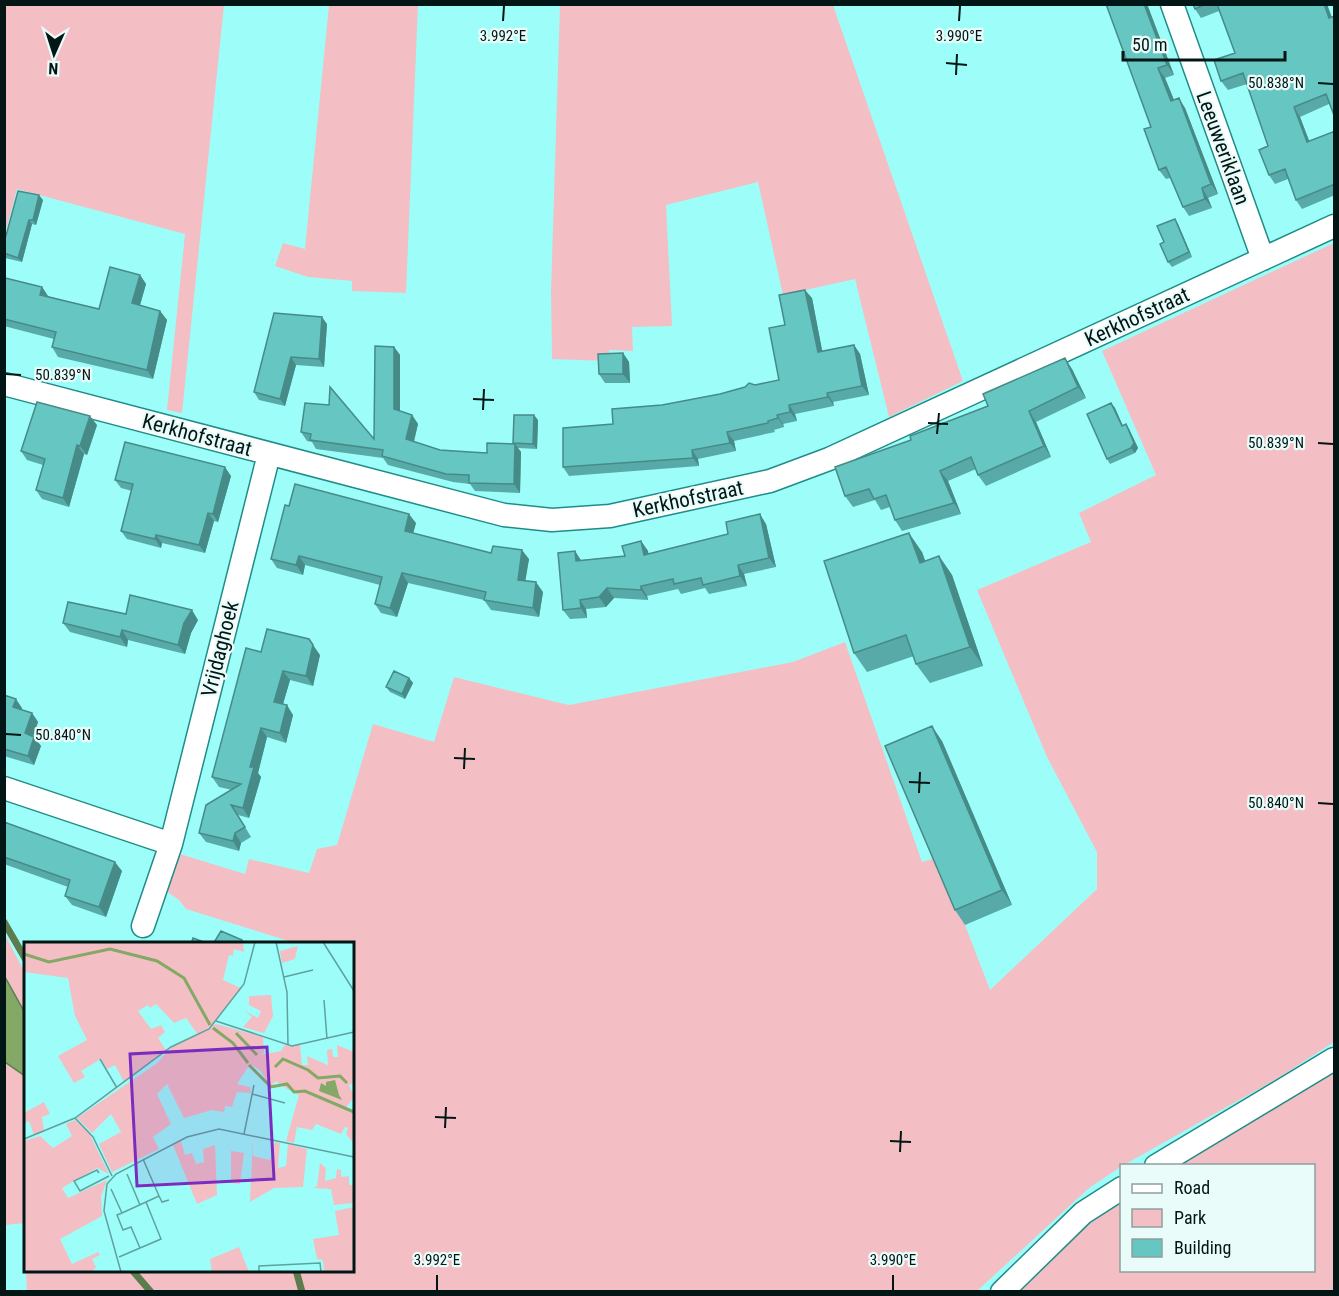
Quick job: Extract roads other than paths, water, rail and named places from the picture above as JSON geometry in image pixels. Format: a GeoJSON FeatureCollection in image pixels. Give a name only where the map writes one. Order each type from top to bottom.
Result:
{"type":"FeatureCollection","features":[{"type":"Feature","properties":{"kind":"street","name":"Leeuweriklaan"},"geometry":{"type":"LineString","coordinates":[[1172,4],[1263,259]]}},
{"type":"Feature","properties":{"kind":"street","name":"Kerkhofstraat"},"geometry":{"type":"LineString","coordinates":[[4,384],[504,515],[552,520],[610,516],[770,481],[829,459],[1335,226]]}},
{"type":"Feature","properties":{"kind":"street","name":"Vrijdaghoek"},"geometry":{"type":"LineString","coordinates":[[143,926],[171,844],[269,454]]}},
{"type":"Feature","properties":{"kind":"street"},"geometry":{"type":"LineString","coordinates":[[4,788],[171,844]]}},
{"type":"Feature","properties":{"kind":"street"},"geometry":{"type":"LineString","coordinates":[[1159,1164],[1335,1059]]}},
{"type":"Feature","properties":{"kind":"street"},"geometry":{"type":"LineString","coordinates":[[1002,1292],[1083,1213],[1120,1189]]}},
{"type":"Feature","properties":{"kind":"waterway"},"geometry":{"type":"LineString","coordinates":[[4,922],[24,957]]}},
{"type":"Feature","properties":{"kind":"waterway"},"geometry":{"type":"LineString","coordinates":[[134,1272],[151,1292]]}},
{"type":"Feature","properties":{"kind":"waterway"},"geometry":{"type":"LineString","coordinates":[[297,1272],[302,1292]]}}]}
